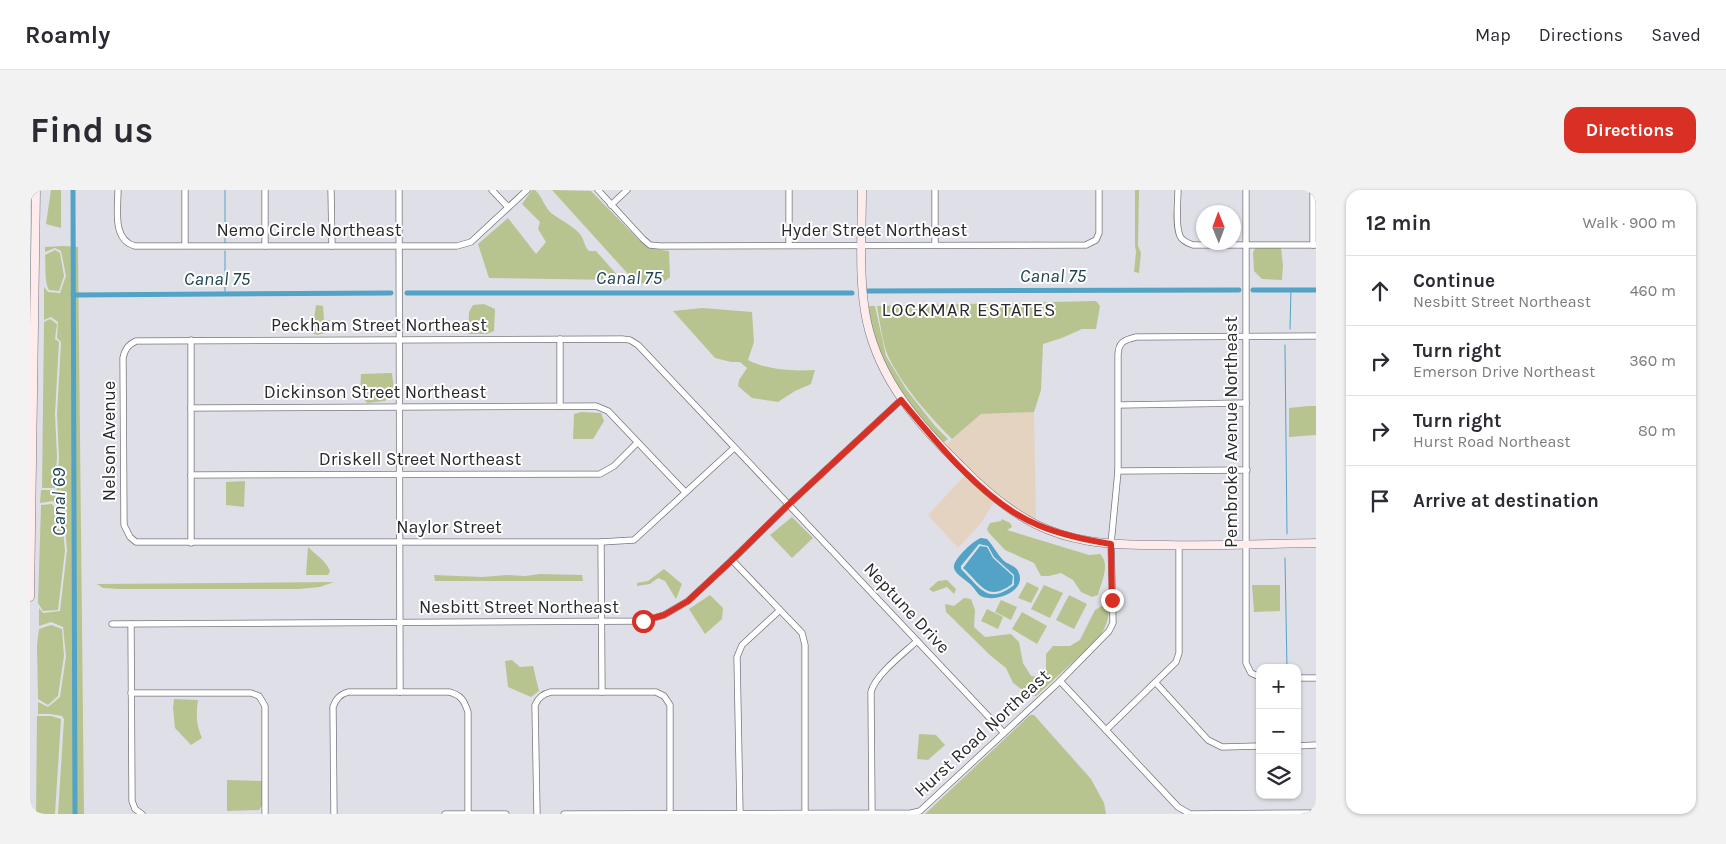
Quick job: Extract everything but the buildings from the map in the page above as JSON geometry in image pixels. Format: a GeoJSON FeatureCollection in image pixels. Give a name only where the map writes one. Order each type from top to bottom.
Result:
{"type":"FeatureCollection","features":[{"type":"Feature","properties":{"kind":"street"},"geometry":{"type":"LineString","coordinates":[[30,597],[36,190]]}},
{"type":"Feature","properties":{"kind":"street","name":"Nemo Circle Northeast"},"geometry":{"type":"LineString","coordinates":[[118,190],[118,226],[121,237],[127,244],[135,246],[457,246],[471,242],[526,190]]}},
{"type":"Feature","properties":{"kind":"street"},"geometry":{"type":"LineString","coordinates":[[185,190],[185,245]]}},
{"type":"Feature","properties":{"kind":"street"},"geometry":{"type":"LineString","coordinates":[[265,190],[265,246]]}},
{"type":"Feature","properties":{"kind":"street"},"geometry":{"type":"LineString","coordinates":[[331,190],[332,246]]}},
{"type":"Feature","properties":{"kind":"street"},"geometry":{"type":"LineString","coordinates":[[399,190],[400,692]]}},
{"type":"Feature","properties":{"kind":"street"},"geometry":{"type":"LineString","coordinates":[[492,190],[508,207]]}},
{"type":"Feature","properties":{"kind":"street"},"geometry":{"type":"LineString","coordinates":[[598,190],[611,205],[627,190]]}},
{"type":"Feature","properties":{"kind":"street"},"geometry":{"type":"LineString","coordinates":[[789,190],[789,245]]}},
{"type":"Feature","properties":{"kind":"street"},"geometry":{"type":"LineString","coordinates":[[862,190],[863,295],[867,322],[875,349],[885,372],[901,400],[940,446],[990,495],[1036,524],[1062,534],[1111,544],[1316,543]]}},
{"type":"Feature","properties":{"kind":"street"},"geometry":{"type":"LineString","coordinates":[[935,190],[935,245]]}},
{"type":"Feature","properties":{"kind":"street","name":"Hyder Street Northeast"},"geometry":{"type":"LineString","coordinates":[[611,205],[642,239],[650,245],[1084,245],[1096,240],[1099,233],[1099,190]]}},
{"type":"Feature","properties":{"kind":"street"},"geometry":{"type":"LineString","coordinates":[[1178,190],[1178,226],[1180,236],[1185,242],[1193,245],[1314,244],[1313,190]]}},
{"type":"Feature","properties":{"kind":"street","name":"Pembroke Avenue Northeast"},"geometry":{"type":"LineString","coordinates":[[1246,190],[1246,663],[1251,673],[1256,675]]}},
{"type":"Feature","properties":{"kind":"street"},"geometry":{"type":"LineString","coordinates":[[1246,336],[1316,336]]}},
{"type":"Feature","properties":{"kind":"street","name":"Hurst Road Northeast"},"geometry":{"type":"LineString","coordinates":[[564,814],[872,814],[920,812],[1060,681],[1109,632],[1112,623],[1111,544],[1118,471],[1118,347],[1123,341],[1136,337],[1246,336]]}},
{"type":"Feature","properties":{"kind":"street"},"geometry":{"type":"LineString","coordinates":[[560,339],[560,406]]}},
{"type":"Feature","properties":{"kind":"street"},"geometry":{"type":"LineString","coordinates":[[191,340],[191,542]]}},
{"type":"Feature","properties":{"kind":"street","name":"Peckham Street Northeast"},"geometry":{"type":"LineString","coordinates":[[129,345],[136,341],[191,340],[630,340]]}},
{"type":"Feature","properties":{"kind":"street","name":"Neptune Drive"},"geometry":{"type":"LineString","coordinates":[[630,340],[638,345],[1004,733]]}},
{"type":"Feature","properties":{"kind":"street","name":"Nelson Avenue"},"geometry":{"type":"LineString","coordinates":[[129,345],[124,351],[123,377],[124,525],[130,537]]}},
{"type":"Feature","properties":{"kind":"street","name":"Nesbitt Street Northeast"},"geometry":{"type":"LineString","coordinates":[[112,624],[643,621],[664,615],[688,601],[901,400]]}},
{"type":"Feature","properties":{"kind":"street"},"geometry":{"type":"LineString","coordinates":[[1119,405],[1246,404]]}},
{"type":"Feature","properties":{"kind":"street","name":"Dickinson Street Northeast"},"geometry":{"type":"LineString","coordinates":[[191,408],[596,406],[608,411],[685,492]]}},
{"type":"Feature","properties":{"kind":"street","name":"Driskell Street Northeast"},"geometry":{"type":"LineString","coordinates":[[191,475],[600,474],[614,466],[637,443]]}},
{"type":"Feature","properties":{"kind":"street","name":"Naylor Street"},"geometry":{"type":"LineString","coordinates":[[130,537],[136,542],[601,542],[634,540],[734,448]]}},
{"type":"Feature","properties":{"kind":"street"},"geometry":{"type":"LineString","coordinates":[[1118,471],[1247,470]]}},
{"type":"Feature","properties":{"kind":"street"},"geometry":{"type":"LineString","coordinates":[[601,542],[602,692]]}},
{"type":"Feature","properties":{"kind":"street"},"geometry":{"type":"LineString","coordinates":[[1106,730],[1176,662],[1180,654],[1179,545]]}},
{"type":"Feature","properties":{"kind":"street"},"geometry":{"type":"LineString","coordinates":[[732,560],[802,633],[805,645],[805,814]]}},
{"type":"Feature","properties":{"kind":"street"},"geometry":{"type":"LineString","coordinates":[[740,813],[737,657],[742,644],[780,610]]}},
{"type":"Feature","properties":{"kind":"street"},"geometry":{"type":"LineString","coordinates":[[131,624],[132,801],[135,809],[142,814]]}},
{"type":"Feature","properties":{"kind":"street"},"geometry":{"type":"LineString","coordinates":[[872,814],[871,692],[873,686],[917,640]]}},
{"type":"Feature","properties":{"kind":"street"},"geometry":{"type":"LineString","coordinates":[[1301,678],[1316,678]]}},
{"type":"Feature","properties":{"kind":"street"},"geometry":{"type":"LineString","coordinates":[[1060,681],[1178,807],[1190,814],[1316,813]]}},
{"type":"Feature","properties":{"kind":"street"},"geometry":{"type":"LineString","coordinates":[[1156,682],[1208,740],[1222,746],[1256,746]]}},
{"type":"Feature","properties":{"kind":"street"},"geometry":{"type":"LineString","coordinates":[[334,814],[333,708],[336,699],[348,692],[449,692],[457,694],[464,701],[468,712],[468,814]]}},
{"type":"Feature","properties":{"kind":"street"},"geometry":{"type":"LineString","coordinates":[[537,814],[535,705],[538,699],[551,692],[656,692],[664,696],[670,705],[670,813]]}},
{"type":"Feature","properties":{"kind":"street"},"geometry":{"type":"LineString","coordinates":[[131,693],[251,693],[259,696],[265,706],[266,814]]}},
{"type":"Feature","properties":{"kind":"street"},"geometry":{"type":"LineString","coordinates":[[1301,746],[1316,746]]}},
{"type":"Feature","properties":{"kind":"street"},"geometry":{"type":"LineString","coordinates":[[445,814],[506,814]]}},
{"type":"Feature","properties":{"kind":"shaded area"},"geometry":{"type":"Polygon","coordinates":[[[1034,412],[1036,520],[1018,511],[995,494],[945,445],[981,414],[1034,412]]]}},
{"type":"Feature","properties":{"kind":"shaded area"},"geometry":{"type":"Polygon","coordinates":[[[965,475],[994,502],[981,523],[958,548],[928,515],[965,475]]]}},
{"type":"Feature","properties":{"kind":"green space"},"geometry":{"type":"Polygon","coordinates":[[[51,190],[61,190],[61,228],[46,224],[51,190]]]}},
{"type":"Feature","properties":{"kind":"green space"},"geometry":{"type":"Polygon","coordinates":[[[532,190],[535,190],[551,213],[577,231],[589,251],[596,251],[619,277],[615,280],[489,278],[478,244],[508,218],[536,254],[546,242],[538,229],[540,222],[522,204],[532,190]]]}},
{"type":"Feature","properties":{"kind":"green space"},"geometry":{"type":"Polygon","coordinates":[[[552,190],[591,191],[638,239],[654,249],[669,251],[670,277],[665,281],[637,284],[552,190]]]}},
{"type":"Feature","properties":{"kind":"green space"},"geometry":{"type":"Polygon","coordinates":[[[1135,190],[1139,190],[1138,246],[1141,253],[1139,273],[1134,272],[1136,252],[1135,190]]]}},
{"type":"Feature","properties":{"kind":"green space"},"geometry":{"type":"Polygon","coordinates":[[[45,247],[78,247],[84,814],[58,814],[64,719],[62,716],[38,714],[38,702],[48,707],[60,697],[66,656],[63,627],[51,622],[39,626],[39,608],[43,613],[60,611],[67,550],[64,516],[53,501],[40,503],[41,490],[57,489],[59,458],[57,414],[61,342],[57,338],[58,322],[51,317],[44,320],[44,287],[48,292],[60,293],[66,276],[61,251],[55,248],[45,252],[45,247]]]}},
{"type":"Feature","properties":{"kind":"green space"},"geometry":{"type":"Polygon","coordinates":[[[1255,248],[1281,248],[1282,280],[1262,279],[1254,271],[1253,253],[1255,248]]]}},
{"type":"Feature","properties":{"kind":"green space"},"geometry":{"type":"Polygon","coordinates":[[[55,250],[60,253],[64,276],[59,291],[49,290],[46,278],[45,255],[55,250]]]}},
{"type":"Feature","properties":{"kind":"green space"},"geometry":{"type":"Polygon","coordinates":[[[1096,301],[1100,306],[1096,329],[1082,329],[1043,344],[1041,390],[1034,412],[981,414],[952,439],[917,400],[894,367],[884,344],[877,306],[1096,301]]]}},
{"type":"Feature","properties":{"kind":"green space"},"geometry":{"type":"Polygon","coordinates":[[[484,304],[495,309],[494,331],[487,334],[468,334],[469,312],[473,305],[484,304]]]}},
{"type":"Feature","properties":{"kind":"green space"},"geometry":{"type":"Polygon","coordinates":[[[316,305],[323,306],[324,320],[330,320],[329,332],[317,335],[312,333],[316,305]]]}},
{"type":"Feature","properties":{"kind":"green space"},"geometry":{"type":"Polygon","coordinates":[[[867,306],[875,306],[886,356],[906,389],[935,426],[948,439],[943,443],[904,397],[885,364],[871,327],[867,306]]]}},
{"type":"Feature","properties":{"kind":"green space"},"geometry":{"type":"Polygon","coordinates":[[[703,308],[752,312],[754,342],[748,360],[773,368],[815,370],[811,384],[795,391],[778,402],[752,398],[738,386],[739,380],[747,368],[740,362],[715,358],[673,311],[703,308]]]}},
{"type":"Feature","properties":{"kind":"green space"},"geometry":{"type":"Polygon","coordinates":[[[50,319],[57,324],[55,339],[59,342],[55,414],[57,457],[55,488],[42,488],[44,322],[50,319]]]}},
{"type":"Feature","properties":{"kind":"green space"},"geometry":{"type":"Polygon","coordinates":[[[392,373],[394,390],[385,401],[367,403],[360,394],[361,374],[392,373]]]}},
{"type":"Feature","properties":{"kind":"green space"},"geometry":{"type":"Polygon","coordinates":[[[1316,406],[1316,435],[1289,437],[1289,408],[1316,406]]]}},
{"type":"Feature","properties":{"kind":"green space"},"geometry":{"type":"Polygon","coordinates":[[[581,412],[601,413],[604,421],[593,439],[573,439],[574,414],[581,412]]]}},
{"type":"Feature","properties":{"kind":"green space"},"geometry":{"type":"Polygon","coordinates":[[[245,481],[244,507],[226,505],[226,482],[245,481]]]}},
{"type":"Feature","properties":{"kind":"green space"},"geometry":{"type":"Polygon","coordinates":[[[52,504],[62,517],[65,551],[58,610],[43,611],[38,603],[41,505],[52,504]]]}},
{"type":"Feature","properties":{"kind":"green space"},"geometry":{"type":"Polygon","coordinates":[[[792,517],[813,538],[792,558],[770,535],[792,517]]]}},
{"type":"Feature","properties":{"kind":"green space"},"geometry":{"type":"Polygon","coordinates":[[[1002,519],[1010,523],[1012,527],[1007,530],[1089,555],[1100,554],[1105,563],[1105,568],[1098,595],[1092,597],[1081,592],[1073,580],[1061,573],[1041,576],[1034,563],[1005,550],[987,529],[990,523],[1001,521],[1002,519]]]}},
{"type":"Feature","properties":{"kind":"green space"},"geometry":{"type":"Polygon","coordinates":[[[308,547],[326,564],[330,571],[328,575],[306,575],[308,547]]]}},
{"type":"Feature","properties":{"kind":"green space"},"geometry":{"type":"Polygon","coordinates":[[[664,569],[682,584],[676,599],[665,581],[658,578],[650,584],[637,586],[637,583],[648,581],[664,569]]]}},
{"type":"Feature","properties":{"kind":"green space"},"geometry":{"type":"Polygon","coordinates":[[[540,574],[582,575],[583,581],[435,581],[434,575],[482,577],[540,574]]]}},
{"type":"Feature","properties":{"kind":"green space"},"geometry":{"type":"Polygon","coordinates":[[[947,580],[956,589],[954,594],[947,587],[933,592],[929,589],[938,581],[947,580]]]}},
{"type":"Feature","properties":{"kind":"green space"},"geometry":{"type":"Polygon","coordinates":[[[334,582],[320,587],[299,589],[119,589],[103,588],[97,584],[334,582]]]}},
{"type":"Feature","properties":{"kind":"green space"},"geometry":{"type":"Polygon","coordinates":[[[1027,582],[1039,588],[1031,603],[1018,598],[1027,582]]]}},
{"type":"Feature","properties":{"kind":"green space"},"geometry":{"type":"Polygon","coordinates":[[[1044,585],[1063,593],[1050,618],[1031,609],[1044,585]]]}},
{"type":"Feature","properties":{"kind":"green space"},"geometry":{"type":"Polygon","coordinates":[[[1252,585],[1280,585],[1280,611],[1254,612],[1252,585]]]}},
{"type":"Feature","properties":{"kind":"green space"},"geometry":{"type":"Polygon","coordinates":[[[710,595],[723,608],[722,619],[705,634],[689,609],[710,595]]]}},
{"type":"Feature","properties":{"kind":"green space"},"geometry":{"type":"Polygon","coordinates":[[[1069,595],[1087,604],[1074,629],[1056,620],[1069,595]]]}},
{"type":"Feature","properties":{"kind":"green space"},"geometry":{"type":"Polygon","coordinates":[[[964,598],[971,599],[975,610],[974,627],[985,637],[1011,634],[1019,642],[1023,663],[1031,676],[1041,677],[1046,673],[1046,654],[1053,646],[1070,646],[1080,640],[1095,610],[1105,604],[1109,606],[1109,611],[1106,625],[1096,641],[1036,696],[1027,693],[1013,683],[1006,668],[946,612],[945,604],[954,606],[964,598]]]}},
{"type":"Feature","properties":{"kind":"green space"},"geometry":{"type":"Polygon","coordinates":[[[1001,600],[1017,607],[1011,620],[995,612],[1001,600]]]}},
{"type":"Feature","properties":{"kind":"green space"},"geometry":{"type":"Polygon","coordinates":[[[987,609],[1003,617],[998,629],[981,621],[987,609]]]}},
{"type":"Feature","properties":{"kind":"green space"},"geometry":{"type":"Polygon","coordinates":[[[1022,612],[1047,626],[1037,644],[1012,629],[1022,612]]]}},
{"type":"Feature","properties":{"kind":"green space"},"geometry":{"type":"Polygon","coordinates":[[[51,625],[62,629],[64,656],[58,696],[48,705],[38,699],[37,645],[39,629],[51,625]]]}},
{"type":"Feature","properties":{"kind":"green space"},"geometry":{"type":"Polygon","coordinates":[[[512,660],[520,667],[533,666],[539,691],[531,697],[508,687],[505,661],[512,660]]]}},
{"type":"Feature","properties":{"kind":"green space"},"geometry":{"type":"Polygon","coordinates":[[[174,699],[198,700],[197,719],[202,738],[191,745],[175,728],[174,699]]]}},
{"type":"Feature","properties":{"kind":"green space"},"geometry":{"type":"Polygon","coordinates":[[[1030,715],[1034,715],[1091,779],[1104,803],[1106,814],[925,814],[1030,715]]]}},
{"type":"Feature","properties":{"kind":"green space"},"geometry":{"type":"Polygon","coordinates":[[[37,716],[51,716],[61,719],[55,814],[36,814],[37,716]]]}},
{"type":"Feature","properties":{"kind":"green space"},"geometry":{"type":"Polygon","coordinates":[[[919,734],[936,735],[945,745],[928,760],[917,759],[919,734]]]}},
{"type":"Feature","properties":{"kind":"green space"},"geometry":{"type":"Polygon","coordinates":[[[227,780],[263,781],[263,804],[259,810],[227,811],[227,780]]]}},
{"type":"Feature","properties":{"kind":"water"},"geometry":{"type":"Polygon","coordinates":[[[981,538],[987,539],[1003,560],[1018,571],[1019,584],[1010,593],[996,598],[983,597],[958,575],[954,568],[956,560],[969,546],[981,538]],[[979,544],[961,566],[961,569],[984,592],[997,594],[1014,585],[1014,575],[994,557],[988,546],[979,544]]]}},
{"type":"Feature","properties":{"kind":"water"},"geometry":{"type":"Polygon","coordinates":[[[980,546],[987,547],[993,558],[1013,576],[1012,584],[996,592],[990,592],[963,568],[980,546]]]}},
{"type":"Feature","properties":{"kind":"waterway","name":"Canal 69"},"geometry":{"type":"LineString","coordinates":[[73,190],[75,814]]}},
{"type":"Feature","properties":{"kind":"waterway"},"geometry":{"type":"LineString","coordinates":[[225,190],[225,243]]}},
{"type":"Feature","properties":{"kind":"waterway"},"geometry":{"type":"LineString","coordinates":[[225,251],[225,294]]}},
{"type":"Feature","properties":{"kind":"waterway","name":"Canal 75"},"geometry":{"type":"LineString","coordinates":[[868,291],[1239,290]]}},
{"type":"Feature","properties":{"kind":"waterway","name":"Canal 75"},"geometry":{"type":"LineString","coordinates":[[1253,290],[1316,290]]}},
{"type":"Feature","properties":{"kind":"waterway"},"geometry":{"type":"LineString","coordinates":[[1290,329],[1291,290]]}},
{"type":"Feature","properties":{"kind":"waterway","name":"Canal 75"},"geometry":{"type":"LineString","coordinates":[[73,295],[391,293]]}},
{"type":"Feature","properties":{"kind":"waterway","name":"Canal 75"},"geometry":{"type":"LineString","coordinates":[[407,293],[852,293]]}},
{"type":"Feature","properties":{"kind":"waterway"},"geometry":{"type":"LineString","coordinates":[[1285,345],[1287,534]]}},
{"type":"Feature","properties":{"kind":"waterway"},"geometry":{"type":"LineString","coordinates":[[1285,558],[1287,664]]}},
{"type":"Feature","properties":{"kind":"district","name":"LOCKMAR ESTATES"},"geometry":{"type":"Point","coordinates":[969,310]}},
{"type":"Feature","properties":{"kind":"route"},"geometry":{"type":"LineString","coordinates":[[643,621],[664,615],[688,601],[901,400],[940,446],[990,495],[1011,510],[1036,524],[1062,534],[1111,544],[1112,600]]}}]}
